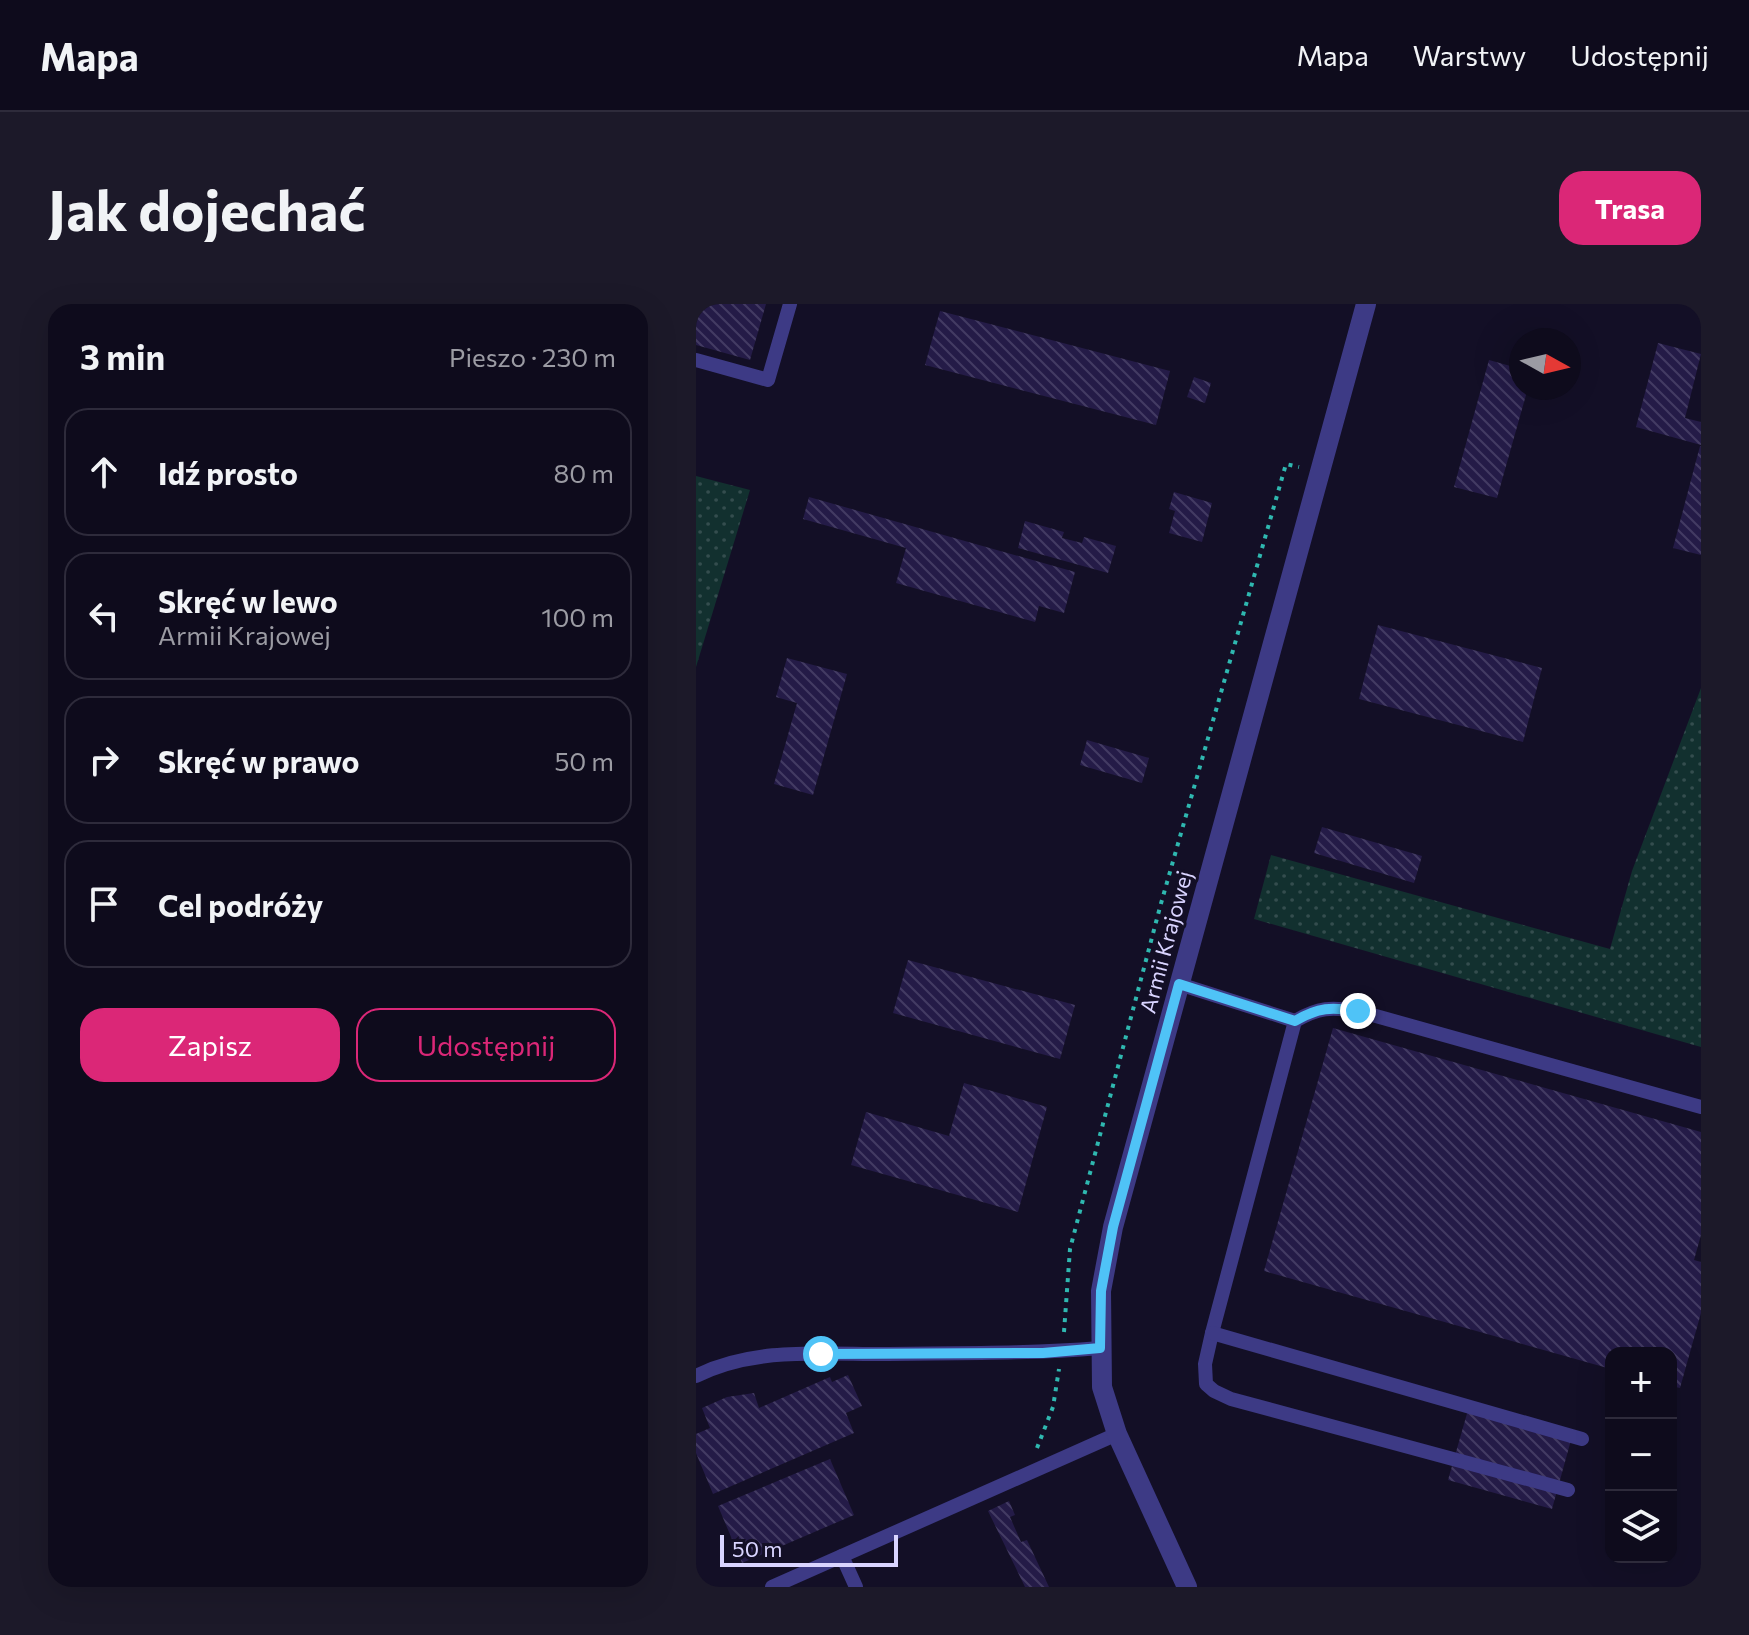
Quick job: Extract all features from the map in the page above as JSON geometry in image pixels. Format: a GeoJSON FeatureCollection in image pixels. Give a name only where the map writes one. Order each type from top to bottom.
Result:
{"type":"FeatureCollection","features":[{"type":"Feature","properties":{"kind":"street","name":"Armii Krajowej"},"geometry":{"type":"LineString","coordinates":[[1187,1587],[1117,1434],[1102,1387],[1101,1291],[1113,1227],[1366,304]]}},
{"type":"Feature","properties":{"kind":"lane"},"geometry":{"type":"LineString","coordinates":[[696,360],[768,380],[790,304]]}},
{"type":"Feature","properties":{"kind":"lane"},"geometry":{"type":"LineString","coordinates":[[1179,984],[1295,1021]]}},
{"type":"Feature","properties":{"kind":"lane"},"geometry":{"type":"LineString","coordinates":[[1568,1490],[1231,1399],[1206,1384],[1205,1364],[1212,1333],[1295,1021],[1313,1010],[1335,1007],[1358,1011],[1701,1107]]}},
{"type":"Feature","properties":{"kind":"lane"},"geometry":{"type":"LineString","coordinates":[[1212,1333],[1582,1439]]}},
{"type":"Feature","properties":{"kind":"lane"},"geometry":{"type":"LineString","coordinates":[[696,1376],[712,1368],[758,1357],[1100,1348]]}},
{"type":"Feature","properties":{"kind":"lane"},"geometry":{"type":"LineString","coordinates":[[772,1587],[1117,1434]]}},
{"type":"Feature","properties":{"kind":"lane"},"geometry":{"type":"LineString","coordinates":[[842,1556],[856,1587]]}},
{"type":"Feature","properties":{"kind":"path"},"geometry":{"type":"LineString","coordinates":[[1030,1473],[1053,1407],[1063,1351],[1070,1249],[1160,907],[1286,464]]}},
{"type":"Feature","properties":{"kind":"green space"},"geometry":{"type":"Polygon","coordinates":[[[696,476],[750,490],[696,667],[696,476]]]}},
{"type":"Feature","properties":{"kind":"green space"},"geometry":{"type":"Polygon","coordinates":[[[1701,688],[1701,1047],[1254,919],[1271,855],[1610,949],[1632,871],[1701,688]]]}},
{"type":"Feature","properties":{"kind":"building"},"geometry":{"type":"Polygon","coordinates":[[[696,304],[766,304],[750,360],[696,345],[696,304]]]}},
{"type":"Feature","properties":{"kind":"building"},"geometry":{"type":"Polygon","coordinates":[[[940,311],[1170,371],[1156,425],[925,365],[940,311]]]}},
{"type":"Feature","properties":{"kind":"building"},"geometry":{"type":"Polygon","coordinates":[[[1658,343],[1701,354],[1685,418],[1701,422],[1701,445],[1636,427],[1658,343]]]}},
{"type":"Feature","properties":{"kind":"building"},"geometry":{"type":"Polygon","coordinates":[[[1489,360],[1509,366],[1509,400],[1525,400],[1497,498],[1454,487],[1489,360]]]}},
{"type":"Feature","properties":{"kind":"building"},"geometry":{"type":"Polygon","coordinates":[[[1194,377],[1211,383],[1205,403],[1187,397],[1194,377]]]}},
{"type":"Feature","properties":{"kind":"building"},"geometry":{"type":"Polygon","coordinates":[[[1701,446],[1701,555],[1673,548],[1701,446]]]}},
{"type":"Feature","properties":{"kind":"building"},"geometry":{"type":"Polygon","coordinates":[[[1174,492],[1212,503],[1202,542],[1169,533],[1175,511],[1169,509],[1174,492]]]}},
{"type":"Feature","properties":{"kind":"building"},"geometry":{"type":"Polygon","coordinates":[[[809,497],[1075,572],[1064,613],[1039,606],[1035,622],[896,583],[906,548],[803,519],[809,497]]]}},
{"type":"Feature","properties":{"kind":"building"},"geometry":{"type":"Polygon","coordinates":[[[1025,521],[1064,532],[1062,538],[1082,543],[1084,537],[1116,546],[1108,573],[1018,548],[1025,521]]]}},
{"type":"Feature","properties":{"kind":"building"},"geometry":{"type":"Polygon","coordinates":[[[1378,625],[1542,668],[1523,742],[1359,699],[1378,625]]]}},
{"type":"Feature","properties":{"kind":"building"},"geometry":{"type":"Polygon","coordinates":[[[787,658],[847,674],[813,795],[774,784],[797,703],[776,697],[787,658]]]}},
{"type":"Feature","properties":{"kind":"building"},"geometry":{"type":"Polygon","coordinates":[[[1087,740],[1149,758],[1142,783],[1080,765],[1087,740]]]}},
{"type":"Feature","properties":{"kind":"building"},"geometry":{"type":"Polygon","coordinates":[[[1322,827],[1422,856],[1414,883],[1314,853],[1322,827]]]}},
{"type":"Feature","properties":{"kind":"building"},"geometry":{"type":"Polygon","coordinates":[[[908,960],[1075,1005],[1060,1059],[893,1013],[908,960]]]}},
{"type":"Feature","properties":{"kind":"building"},"geometry":{"type":"Polygon","coordinates":[[[1333,1028],[1701,1132],[1701,1235],[1694,1260],[1701,1262],[1701,1313],[1680,1388],[1677,1387],[1677,1347],[1605,1347],[1605,1367],[1264,1271],[1333,1028]]]}},
{"type":"Feature","properties":{"kind":"building"},"geometry":{"type":"Polygon","coordinates":[[[964,1083],[1047,1107],[1018,1212],[851,1165],[866,1112],[949,1136],[964,1083]]]}},
{"type":"Feature","properties":{"kind":"building"},"geometry":{"type":"Polygon","coordinates":[[[848,1375],[862,1406],[846,1413],[854,1433],[713,1494],[696,1453],[696,1434],[710,1428],[702,1408],[727,1397],[754,1393],[759,1408],[830,1377],[832,1382],[848,1375]]]}},
{"type":"Feature","properties":{"kind":"building"},"geometry":{"type":"Polygon","coordinates":[[[1468,1410],[1571,1440],[1552,1509],[1448,1480],[1468,1410]]]}},
{"type":"Feature","properties":{"kind":"building"},"geometry":{"type":"Polygon","coordinates":[[[830,1459],[854,1515],[742,1563],[718,1506],[830,1459]]]}},
{"type":"Feature","properties":{"kind":"building"},"geometry":{"type":"Polygon","coordinates":[[[1009,1501],[1015,1515],[1010,1517],[1021,1542],[1027,1540],[1049,1587],[1025,1587],[988,1511],[1009,1501]]]}},
{"type":"Feature","properties":{"kind":"route"},"geometry":{"type":"LineString","coordinates":[[821,1354],[1043,1353],[1100,1348],[1101,1291],[1113,1227],[1179,984],[1295,1021],[1313,1010],[1335,1007],[1358,1011]]}}]}
